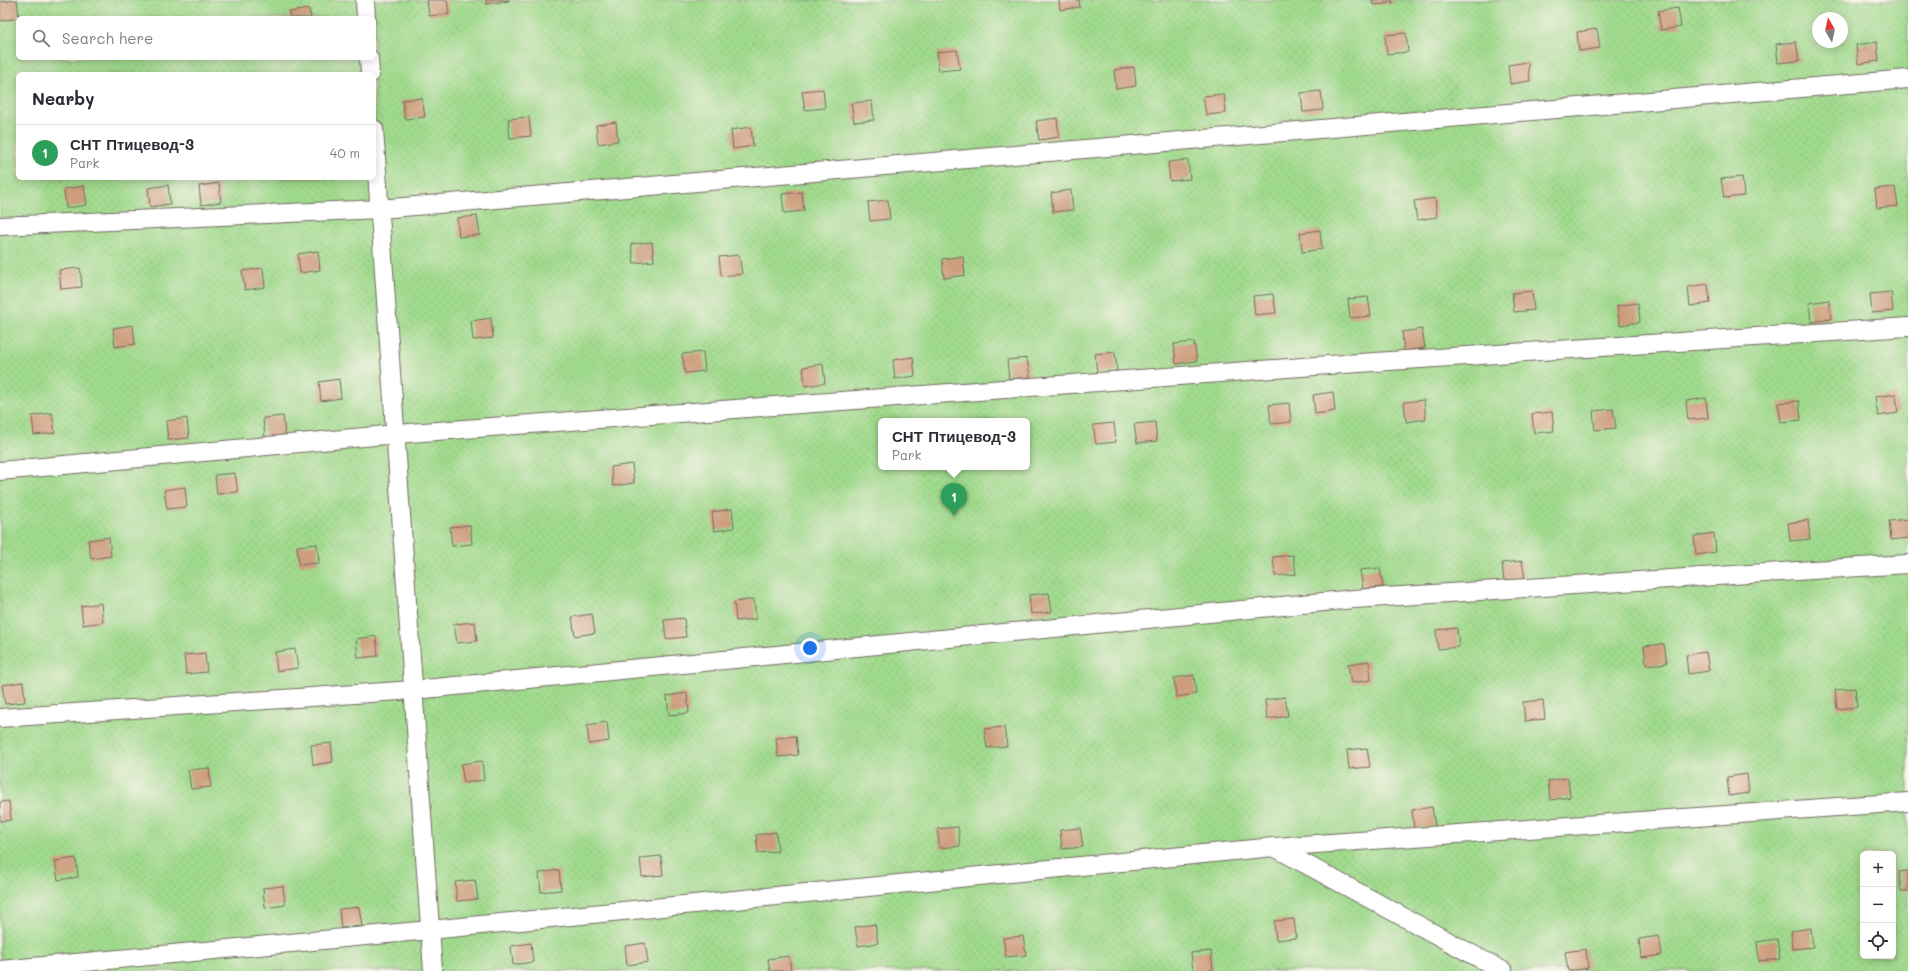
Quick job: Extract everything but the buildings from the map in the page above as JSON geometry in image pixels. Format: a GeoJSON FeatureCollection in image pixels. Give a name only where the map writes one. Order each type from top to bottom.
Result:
{"type":"FeatureCollection","features":[{"type":"Feature","properties":{"kind":"lane"},"geometry":{"type":"LineString","coordinates":[[365,0],[366,16]]}},
{"type":"Feature","properties":{"kind":"lane"},"geometry":{"type":"LineString","coordinates":[[369,60],[370,72]]}},
{"type":"Feature","properties":{"kind":"lane"},"geometry":{"type":"LineString","coordinates":[[0,226],[380,209],[1908,79]]}},
{"type":"Feature","properties":{"kind":"lane"},"geometry":{"type":"LineString","coordinates":[[376,156],[433,971]]}},
{"type":"Feature","properties":{"kind":"lane"},"geometry":{"type":"LineString","coordinates":[[0,471],[396,434],[1330,365],[1908,327]]}},
{"type":"Feature","properties":{"kind":"lane"},"geometry":{"type":"LineString","coordinates":[[0,718],[414,690],[1354,599],[1908,564]]}},
{"type":"Feature","properties":{"kind":"lane"},"geometry":{"type":"LineString","coordinates":[[0,970],[430,930],[1274,847],[1908,802]]}},
{"type":"Feature","properties":{"kind":"lane"},"geometry":{"type":"LineString","coordinates":[[1274,847],[1502,971]]}},
{"type":"Feature","properties":{"kind":"green space"},"geometry":{"type":"Polygon","coordinates":[[[0,0],[1908,0],[1908,971],[0,971],[0,0]]]}},
{"type":"Feature","properties":{"kind":"place","name":"СНТ Птицевод-3"},"geometry":{"type":"Point","coordinates":[954,516]}}]}
